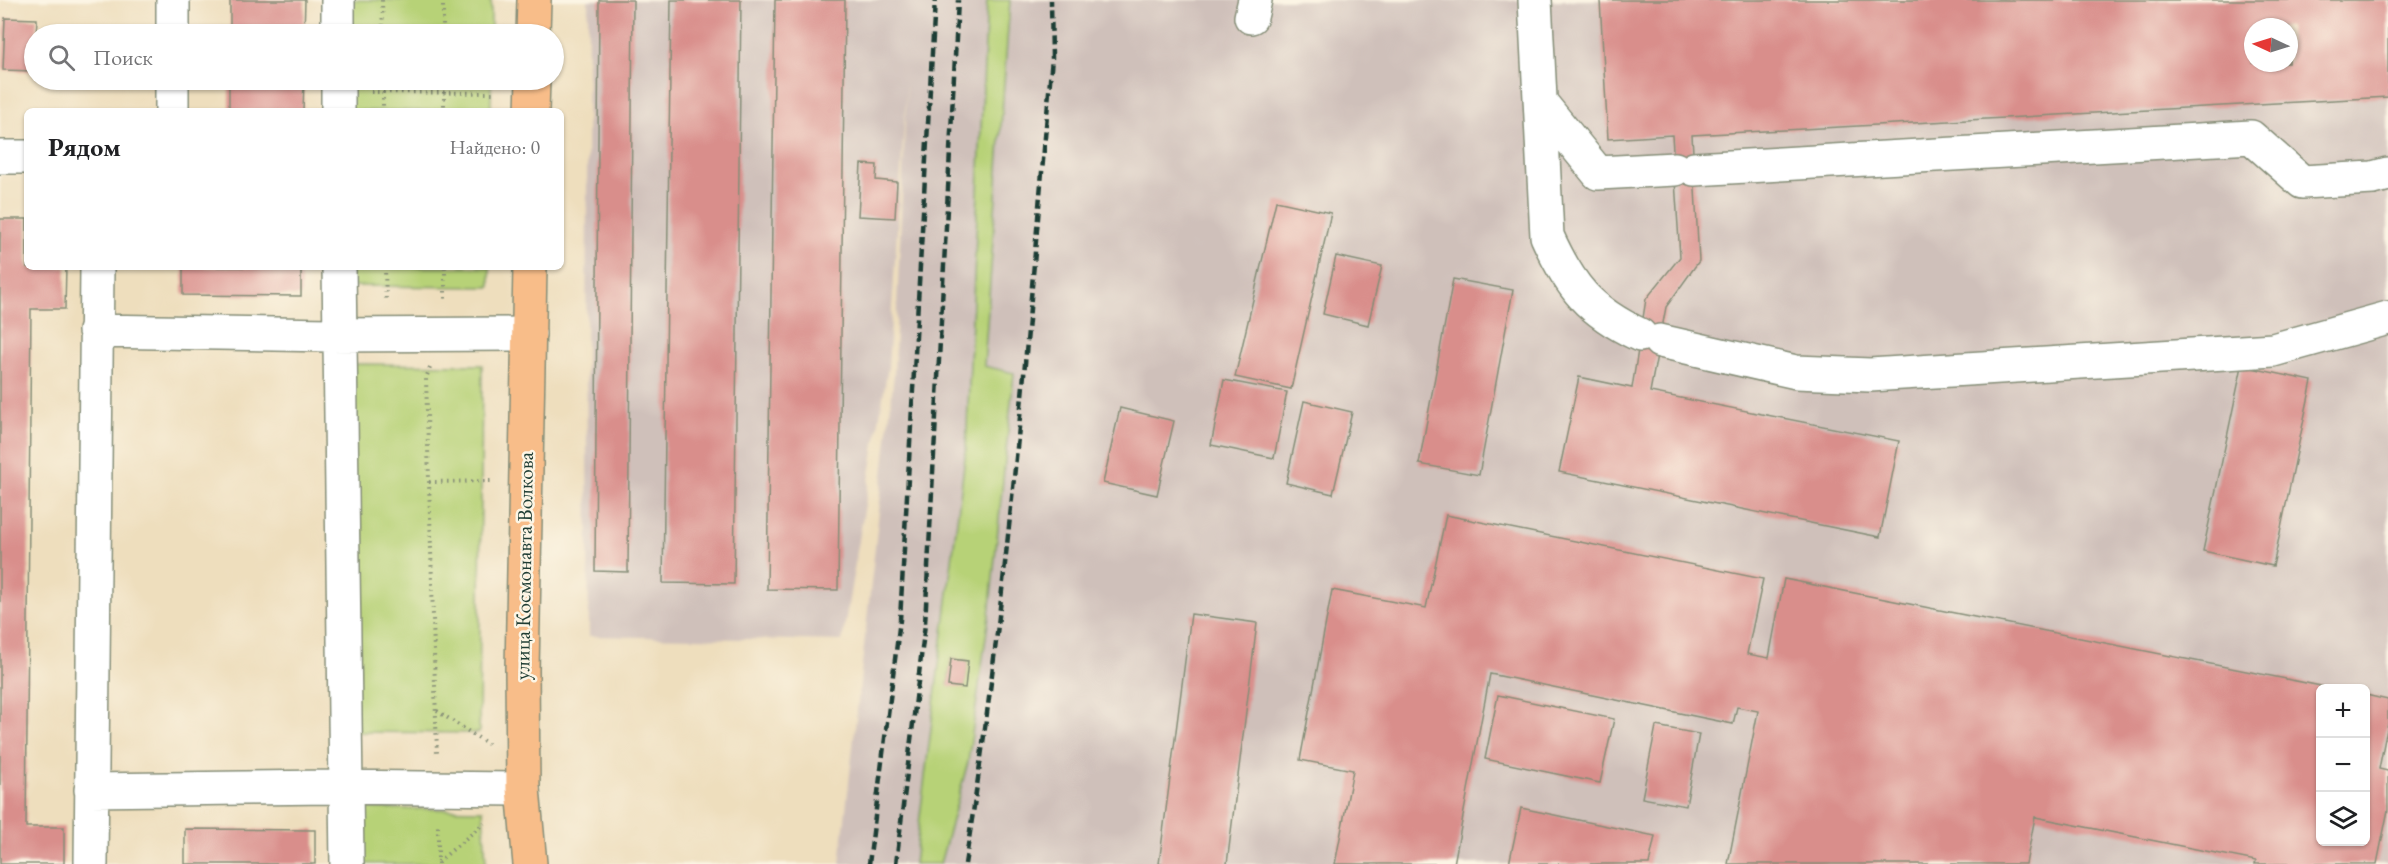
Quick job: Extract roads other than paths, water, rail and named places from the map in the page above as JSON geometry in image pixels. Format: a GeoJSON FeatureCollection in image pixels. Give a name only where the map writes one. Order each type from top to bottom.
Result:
{"type":"FeatureCollection","features":[{"type":"Feature","properties":{"kind":"main road"},"geometry":{"type":"LineString","coordinates":[[533,24],[534,0]]}},
{"type":"Feature","properties":{"kind":"main road"},"geometry":{"type":"LineString","coordinates":[[532,90],[532,108]]}},
{"type":"Feature","properties":{"kind":"main road","name":"улица Космонавта Волкова"},"geometry":{"type":"LineString","coordinates":[[530,270],[522,670],[523,789],[530,864]]}},
{"type":"Feature","properties":{"kind":"street"},"geometry":{"type":"LineString","coordinates":[[173,0],[173,24]]}},
{"type":"Feature","properties":{"kind":"street"},"geometry":{"type":"LineString","coordinates":[[338,0],[338,24]]}},
{"type":"Feature","properties":{"kind":"street"},"geometry":{"type":"LineString","coordinates":[[1535,0],[1547,236],[1563,271],[1589,303],[1618,324],[1650,338],[1796,372],[1870,375],[2273,350],[2388,318]]}},
{"type":"Feature","properties":{"kind":"street"},"geometry":{"type":"LineString","coordinates":[[172,90],[172,108]]}},
{"type":"Feature","properties":{"kind":"street"},"geometry":{"type":"LineString","coordinates":[[1541,103],[1598,172],[2251,137],[2302,182],[2373,178],[2388,174]]}},
{"type":"Feature","properties":{"kind":"street"},"geometry":{"type":"LineString","coordinates":[[0,157],[24,158]]}},
{"type":"Feature","properties":{"kind":"street"},"geometry":{"type":"LineString","coordinates":[[91,864],[97,270]]}},
{"type":"Feature","properties":{"kind":"street"},"geometry":{"type":"LineString","coordinates":[[339,270],[346,864]]}},
{"type":"Feature","properties":{"kind":"street"},"geometry":{"type":"LineString","coordinates":[[95,331],[340,335],[529,334]]}},
{"type":"Feature","properties":{"kind":"street"},"geometry":{"type":"LineString","coordinates":[[91,790],[346,787],[523,789]]}},
{"type":"Feature","properties":{"kind":"railway"},"geometry":{"type":"LineString","coordinates":[[869,864],[900,620],[935,0]]}},
{"type":"Feature","properties":{"kind":"railway"},"geometry":{"type":"LineString","coordinates":[[896,864],[925,624],[958,0]]}},
{"type":"Feature","properties":{"kind":"railway"},"geometry":{"type":"LineString","coordinates":[[965,864],[993,663],[1016,462],[1052,58],[1051,0]]}}]}
